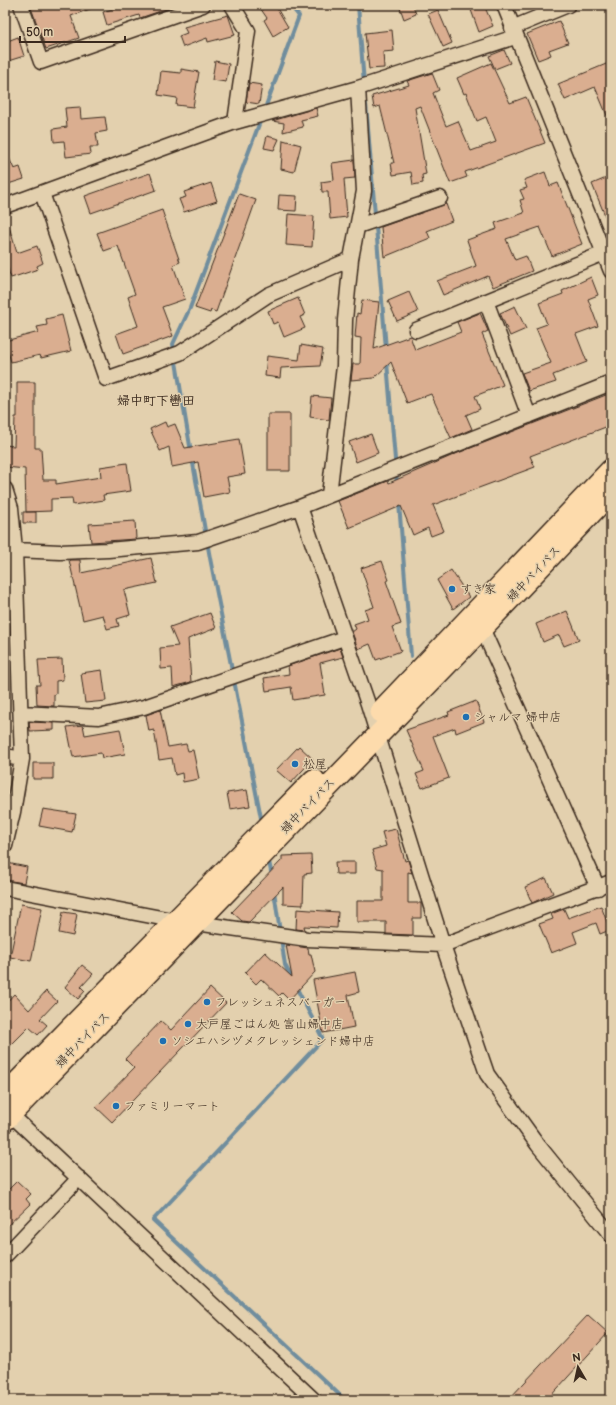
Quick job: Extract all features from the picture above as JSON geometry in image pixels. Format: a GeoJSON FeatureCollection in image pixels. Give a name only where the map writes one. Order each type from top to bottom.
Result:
{"type":"FeatureCollection","features":[{"type":"Feature","properties":{"kind":"highway","name":"婦中バイパス"},"geometry":{"type":"LineString","coordinates":[[7,1110],[375,727],[611,470]]}},
{"type":"Feature","properties":{"kind":"highway","name":"婦中バイパス"},"geometry":{"type":"LineString","coordinates":[[375,727],[482,628],[611,492]]}},
{"type":"Feature","properties":{"kind":"street"},"geometry":{"type":"LineString","coordinates":[[21,5],[41,62],[203,5]]}},
{"type":"Feature","properties":{"kind":"street"},"geometry":{"type":"LineString","coordinates":[[232,5],[248,31],[235,122]]}},
{"type":"Feature","properties":{"kind":"street"},"geometry":{"type":"LineString","coordinates":[[504,5],[611,271]]}},
{"type":"Feature","properties":{"kind":"street"},"geometry":{"type":"LineString","coordinates":[[5,206],[235,122],[358,88],[514,32],[568,5]]}},
{"type":"Feature","properties":{"kind":"street"},"geometry":{"type":"LineString","coordinates":[[329,495],[344,366],[345,320],[351,259],[364,191],[358,88]]}},
{"type":"Feature","properties":{"kind":"street"},"geometry":{"type":"LineString","coordinates":[[42,193],[106,379],[180,353],[268,295],[351,259]]}},
{"type":"Feature","properties":{"kind":"street"},"geometry":{"type":"LineString","coordinates":[[358,226],[440,198]]}},
{"type":"Feature","properties":{"kind":"street"},"geometry":{"type":"LineString","coordinates":[[416,330],[604,253]]}},
{"type":"Feature","properties":{"kind":"street"},"geometry":{"type":"LineString","coordinates":[[486,301],[529,416]]}},
{"type":"Feature","properties":{"kind":"street"},"geometry":{"type":"LineString","coordinates":[[14,550],[60,552],[108,550],[198,542],[300,507],[611,383]]}},
{"type":"Feature","properties":{"kind":"street"},"geometry":{"type":"LineString","coordinates":[[5,489],[11,508],[14,550],[10,613],[21,713],[22,759],[13,812],[5,846]]}},
{"type":"Feature","properties":{"kind":"street"},"geometry":{"type":"LineString","coordinates":[[300,507],[375,727],[443,945],[487,1074],[538,1145],[611,1235]]}},
{"type":"Feature","properties":{"kind":"street"},"geometry":{"type":"LineString","coordinates":[[482,628],[598,888]]}},
{"type":"Feature","properties":{"kind":"street"},"geometry":{"type":"LineString","coordinates":[[21,713],[99,717],[144,707],[344,638]]}},
{"type":"Feature","properties":{"kind":"street"},"geometry":{"type":"LineString","coordinates":[[5,756],[22,759]]}},
{"type":"Feature","properties":{"kind":"street"},"geometry":{"type":"LineString","coordinates":[[5,888],[187,922],[307,939],[443,945],[611,882]]}},
{"type":"Feature","properties":{"kind":"street"},"geometry":{"type":"LineString","coordinates":[[7,1110],[314,1400]]}},
{"type":"Feature","properties":{"kind":"street"},"geometry":{"type":"LineString","coordinates":[[7,1251],[79,1178]]}},
{"type":"Feature","properties":{"kind":"building"},"geometry":{"type":"Polygon","coordinates":[[[30,5],[98,6],[71,16],[79,38],[46,49],[30,5]]]}},
{"type":"Feature","properties":{"kind":"building"},"geometry":{"type":"Polygon","coordinates":[[[125,5],[175,6],[140,18],[139,15],[107,25],[103,12],[125,5]]]}},
{"type":"Feature","properties":{"kind":"building"},"geometry":{"type":"Polygon","coordinates":[[[258,5],[275,5],[288,27],[273,36],[264,20],[267,18],[258,5]]]}},
{"type":"Feature","properties":{"kind":"building"},"geometry":{"type":"Polygon","coordinates":[[[399,5],[413,5],[416,14],[404,19],[399,5]]]}},
{"type":"Feature","properties":{"kind":"building"},"geometry":{"type":"Polygon","coordinates":[[[484,5],[493,26],[479,32],[471,10],[484,5]]]}},
{"type":"Feature","properties":{"kind":"building"},"geometry":{"type":"Polygon","coordinates":[[[438,10],[452,43],[443,47],[428,14],[438,10]]]}},
{"type":"Feature","properties":{"kind":"building"},"geometry":{"type":"Polygon","coordinates":[[[228,15],[235,35],[208,42],[207,38],[183,47],[179,36],[187,33],[184,27],[228,15]]]}},
{"type":"Feature","properties":{"kind":"building"},"geometry":{"type":"Polygon","coordinates":[[[559,21],[568,43],[549,50],[551,55],[538,60],[527,34],[559,21]]]}},
{"type":"Feature","properties":{"kind":"building"},"geometry":{"type":"Polygon","coordinates":[[[392,30],[394,51],[383,52],[384,68],[369,69],[365,33],[392,30]]]}},
{"type":"Feature","properties":{"kind":"building"},"geometry":{"type":"Polygon","coordinates":[[[18,37],[24,56],[5,62],[5,42],[18,37]]]}},
{"type":"Feature","properties":{"kind":"building"},"geometry":{"type":"Polygon","coordinates":[[[504,50],[510,63],[495,69],[489,56],[504,50]]]}},
{"type":"Feature","properties":{"kind":"building"},"geometry":{"type":"Polygon","coordinates":[[[215,61],[229,64],[226,82],[212,80],[215,61]]]}},
{"type":"Feature","properties":{"kind":"building"},"geometry":{"type":"Polygon","coordinates":[[[611,62],[611,125],[595,87],[565,100],[558,84],[611,62]]]}},
{"type":"Feature","properties":{"kind":"building"},"geometry":{"type":"Polygon","coordinates":[[[491,63],[510,103],[526,97],[545,143],[465,172],[467,177],[450,183],[420,106],[415,108],[426,174],[422,175],[423,183],[413,185],[411,172],[393,175],[391,163],[394,163],[380,106],[374,108],[372,96],[409,85],[407,81],[432,73],[439,90],[433,93],[446,126],[458,121],[471,151],[496,142],[486,117],[477,121],[466,93],[464,94],[457,78],[491,63]]]}},
{"type":"Feature","properties":{"kind":"building"},"geometry":{"type":"Polygon","coordinates":[[[181,69],[199,72],[193,107],[176,105],[177,98],[158,95],[161,71],[181,73],[181,69]]]}},
{"type":"Feature","properties":{"kind":"building"},"geometry":{"type":"Polygon","coordinates":[[[249,83],[262,85],[259,104],[246,102],[249,83]]]}},
{"type":"Feature","properties":{"kind":"building"},"geometry":{"type":"Polygon","coordinates":[[[80,107],[81,119],[105,117],[107,131],[96,133],[98,147],[90,147],[91,154],[66,157],[64,141],[54,142],[53,129],[67,127],[65,108],[80,107]]]}},
{"type":"Feature","properties":{"kind":"building"},"geometry":{"type":"Polygon","coordinates":[[[316,108],[318,116],[301,120],[303,127],[283,132],[284,123],[272,121],[316,108]]]}},
{"type":"Feature","properties":{"kind":"building"},"geometry":{"type":"Polygon","coordinates":[[[267,136],[279,139],[274,150],[264,148],[267,136]]]}},
{"type":"Feature","properties":{"kind":"building"},"geometry":{"type":"Polygon","coordinates":[[[283,140],[301,145],[294,172],[281,169],[283,140]]]}},
{"type":"Feature","properties":{"kind":"building"},"geometry":{"type":"Polygon","coordinates":[[[5,149],[14,169],[20,167],[24,179],[5,185],[5,149]]]}},
{"type":"Feature","properties":{"kind":"building"},"geometry":{"type":"Polygon","coordinates":[[[354,160],[355,178],[344,179],[347,217],[330,219],[328,192],[322,192],[321,182],[334,180],[332,163],[354,160]]]}},
{"type":"Feature","properties":{"kind":"building"},"geometry":{"type":"Polygon","coordinates":[[[545,172],[550,186],[558,183],[582,244],[552,256],[540,227],[506,239],[515,260],[526,256],[532,271],[493,287],[488,276],[443,295],[437,281],[476,266],[467,240],[497,229],[495,223],[524,213],[520,200],[524,199],[520,190],[527,188],[524,180],[545,172]]]}},
{"type":"Feature","properties":{"kind":"building"},"geometry":{"type":"Polygon","coordinates":[[[150,173],[156,190],[91,213],[85,196],[150,173]]]}},
{"type":"Feature","properties":{"kind":"building"},"geometry":{"type":"Polygon","coordinates":[[[611,176],[611,230],[592,184],[611,176]]]}},
{"type":"Feature","properties":{"kind":"building"},"geometry":{"type":"Polygon","coordinates":[[[211,183],[217,201],[184,212],[179,199],[186,197],[184,192],[211,183]]]}},
{"type":"Feature","properties":{"kind":"building"},"geometry":{"type":"Polygon","coordinates":[[[239,194],[256,200],[216,312],[211,310],[210,313],[195,308],[239,194]]]}},
{"type":"Feature","properties":{"kind":"building"},"geometry":{"type":"Polygon","coordinates":[[[279,195],[297,196],[296,211],[278,210],[279,195]]]}},
{"type":"Feature","properties":{"kind":"building"},"geometry":{"type":"Polygon","coordinates":[[[446,204],[452,221],[427,231],[430,238],[384,257],[381,227],[446,204]]]}},
{"type":"Feature","properties":{"kind":"building"},"geometry":{"type":"Polygon","coordinates":[[[162,210],[180,262],[173,265],[185,299],[162,307],[173,336],[123,354],[116,334],[138,326],[128,297],[135,294],[118,246],[104,251],[97,233],[162,210]]]}},
{"type":"Feature","properties":{"kind":"building"},"geometry":{"type":"Polygon","coordinates":[[[288,214],[314,216],[312,247],[286,245],[288,214]]]}},
{"type":"Feature","properties":{"kind":"building"},"geometry":{"type":"Polygon","coordinates":[[[8,223],[17,253],[37,246],[43,263],[37,266],[38,269],[11,278],[5,260],[5,224],[8,223]]]}},
{"type":"Feature","properties":{"kind":"building"},"geometry":{"type":"Polygon","coordinates":[[[591,277],[598,295],[588,299],[598,326],[576,334],[587,362],[553,375],[556,382],[529,391],[522,373],[551,363],[536,328],[547,324],[539,303],[563,294],[562,291],[591,277]]]}},
{"type":"Feature","properties":{"kind":"building"},"geometry":{"type":"Polygon","coordinates":[[[409,292],[418,312],[397,321],[388,301],[409,292]]]}},
{"type":"Feature","properties":{"kind":"building"},"geometry":{"type":"Polygon","coordinates":[[[298,298],[305,315],[300,317],[305,328],[284,337],[278,322],[273,324],[268,311],[298,298]]]}},
{"type":"Feature","properties":{"kind":"building"},"geometry":{"type":"Polygon","coordinates":[[[362,300],[379,302],[374,349],[410,336],[415,350],[461,332],[457,322],[480,313],[488,331],[482,334],[503,385],[475,396],[480,409],[466,415],[472,429],[451,438],[431,394],[407,403],[391,362],[374,378],[351,380],[353,364],[360,364],[361,338],[355,337],[357,313],[360,314],[362,300]]]}},
{"type":"Feature","properties":{"kind":"building"},"geometry":{"type":"Polygon","coordinates":[[[515,306],[526,329],[510,336],[500,313],[515,306]]]}},
{"type":"Feature","properties":{"kind":"building"},"geometry":{"type":"Polygon","coordinates":[[[62,315],[71,351],[41,358],[40,355],[11,362],[5,341],[39,332],[37,327],[47,325],[46,319],[62,315]]]}},
{"type":"Feature","properties":{"kind":"building"},"geometry":{"type":"Polygon","coordinates":[[[301,345],[323,349],[320,366],[281,368],[280,378],[265,376],[267,356],[299,360],[301,345]]]}},
{"type":"Feature","properties":{"kind":"building"},"geometry":{"type":"Polygon","coordinates":[[[17,382],[35,382],[35,448],[41,448],[43,480],[56,480],[56,484],[101,477],[100,467],[127,463],[131,491],[103,495],[104,500],[73,505],[72,498],[51,499],[51,511],[26,512],[25,469],[6,467],[5,462],[5,445],[14,446],[15,417],[17,417],[17,382]]]}},
{"type":"Feature","properties":{"kind":"building"},"geometry":{"type":"Polygon","coordinates":[[[611,393],[611,425],[530,456],[535,467],[433,505],[444,531],[431,536],[428,528],[413,535],[401,506],[349,528],[338,501],[388,481],[389,483],[458,453],[611,393]]]}},
{"type":"Feature","properties":{"kind":"building"},"geometry":{"type":"Polygon","coordinates":[[[312,396],[331,398],[329,420],[310,417],[312,396]]]}},
{"type":"Feature","properties":{"kind":"building"},"geometry":{"type":"Polygon","coordinates":[[[268,414],[290,414],[290,471],[268,471],[268,414]]]}},
{"type":"Feature","properties":{"kind":"building"},"geometry":{"type":"Polygon","coordinates":[[[165,422],[167,427],[175,424],[185,448],[239,439],[245,474],[227,477],[230,492],[204,497],[198,462],[172,467],[169,447],[160,451],[150,429],[165,422]]]}},
{"type":"Feature","properties":{"kind":"building"},"geometry":{"type":"Polygon","coordinates":[[[371,434],[378,453],[356,462],[349,442],[371,434]]]}},
{"type":"Feature","properties":{"kind":"building"},"geometry":{"type":"Polygon","coordinates":[[[23,512],[36,512],[36,523],[23,523],[23,512]]]}},
{"type":"Feature","properties":{"kind":"building"},"geometry":{"type":"Polygon","coordinates":[[[135,521],[136,539],[91,542],[89,524],[135,521]]]}},
{"type":"Feature","properties":{"kind":"building"},"geometry":{"type":"Polygon","coordinates":[[[151,558],[157,583],[124,590],[130,615],[117,619],[119,626],[107,629],[103,615],[83,620],[69,560],[80,560],[81,573],[151,558]]]}},
{"type":"Feature","properties":{"kind":"building"},"geometry":{"type":"Polygon","coordinates":[[[382,561],[389,580],[386,581],[401,624],[392,627],[401,651],[376,660],[370,644],[358,649],[352,632],[356,629],[354,624],[368,619],[365,610],[374,607],[361,568],[382,561]]]}},
{"type":"Feature","properties":{"kind":"building","name":"すき家"},"geometry":{"type":"Polygon","coordinates":[[[451,570],[469,597],[453,609],[437,580],[451,570]]]}},
{"type":"Feature","properties":{"kind":"building"},"geometry":{"type":"Polygon","coordinates":[[[567,611],[579,640],[564,646],[559,635],[543,642],[536,624],[567,611]]]}},
{"type":"Feature","properties":{"kind":"building"},"geometry":{"type":"Polygon","coordinates":[[[210,613],[216,628],[188,639],[191,682],[173,687],[172,668],[161,669],[160,648],[178,646],[170,627],[210,613]]]}},
{"type":"Feature","properties":{"kind":"building"},"geometry":{"type":"Polygon","coordinates":[[[340,648],[343,657],[320,663],[325,695],[293,700],[291,687],[266,691],[264,678],[289,674],[288,666],[340,648]]]}},
{"type":"Feature","properties":{"kind":"building"},"geometry":{"type":"Polygon","coordinates":[[[62,659],[63,680],[56,681],[54,706],[37,705],[36,685],[40,685],[38,660],[62,659]]]}},
{"type":"Feature","properties":{"kind":"building"},"geometry":{"type":"Polygon","coordinates":[[[102,670],[106,701],[85,703],[81,673],[102,670]]]}},
{"type":"Feature","properties":{"kind":"building"},"geometry":{"type":"Polygon","coordinates":[[[476,701],[484,722],[456,733],[455,728],[433,736],[449,778],[422,788],[416,774],[424,771],[406,730],[449,715],[448,712],[476,701]]]}},
{"type":"Feature","properties":{"kind":"building"},"geometry":{"type":"Polygon","coordinates":[[[160,710],[168,747],[186,744],[188,751],[193,750],[199,779],[183,782],[182,773],[175,775],[172,758],[159,760],[154,730],[149,731],[146,715],[160,710]]]}},
{"type":"Feature","properties":{"kind":"building"},"geometry":{"type":"Polygon","coordinates":[[[29,722],[54,723],[54,730],[30,731],[29,722]]]}},
{"type":"Feature","properties":{"kind":"building"},"geometry":{"type":"Polygon","coordinates":[[[83,725],[85,735],[120,729],[125,754],[102,758],[101,753],[73,757],[67,727],[83,725]]]}},
{"type":"Feature","properties":{"kind":"building","name":"松屋"},"geometry":{"type":"Polygon","coordinates":[[[299,746],[313,759],[291,783],[276,770],[299,746]]]}},
{"type":"Feature","properties":{"kind":"building"},"geometry":{"type":"Polygon","coordinates":[[[33,763],[53,763],[53,779],[33,779],[33,763]]]}},
{"type":"Feature","properties":{"kind":"building"},"geometry":{"type":"Polygon","coordinates":[[[247,790],[250,806],[230,809],[227,793],[247,790]]]}},
{"type":"Feature","properties":{"kind":"building"},"geometry":{"type":"Polygon","coordinates":[[[43,809],[76,814],[72,832],[39,826],[43,809]]]}},
{"type":"Feature","properties":{"kind":"building"},"geometry":{"type":"Polygon","coordinates":[[[396,829],[405,861],[408,860],[412,873],[408,872],[408,903],[421,903],[421,918],[413,918],[413,935],[386,934],[386,922],[357,922],[357,901],[383,901],[383,869],[377,868],[372,850],[386,846],[382,832],[396,829]]]}},
{"type":"Feature","properties":{"kind":"building"},"geometry":{"type":"Polygon","coordinates":[[[311,855],[312,873],[304,874],[303,905],[283,904],[283,887],[249,922],[242,921],[232,912],[282,860],[282,856],[311,855]]]}},
{"type":"Feature","properties":{"kind":"building"},"geometry":{"type":"Polygon","coordinates":[[[335,862],[355,862],[355,874],[336,874],[335,862]]]}},
{"type":"Feature","properties":{"kind":"building"},"geometry":{"type":"Polygon","coordinates":[[[7,863],[27,867],[24,883],[5,880],[7,863]]]}},
{"type":"Feature","properties":{"kind":"building"},"geometry":{"type":"Polygon","coordinates":[[[546,878],[553,893],[532,903],[525,887],[546,878]]]}},
{"type":"Feature","properties":{"kind":"building"},"geometry":{"type":"Polygon","coordinates":[[[21,904],[42,908],[31,961],[10,957],[21,904]]]}},
{"type":"Feature","properties":{"kind":"building"},"geometry":{"type":"Polygon","coordinates":[[[601,906],[610,930],[600,934],[596,923],[573,932],[577,943],[551,953],[539,924],[553,919],[551,914],[564,909],[568,918],[601,906]]]}},
{"type":"Feature","properties":{"kind":"building"},"geometry":{"type":"Polygon","coordinates":[[[297,909],[338,912],[337,928],[304,926],[305,930],[296,929],[297,909]]]}},
{"type":"Feature","properties":{"kind":"building"},"geometry":{"type":"Polygon","coordinates":[[[63,912],[77,914],[73,936],[59,933],[63,912]]]}},
{"type":"Feature","properties":{"kind":"building"},"geometry":{"type":"Polygon","coordinates":[[[286,945],[308,948],[315,972],[289,1000],[282,993],[279,996],[261,979],[256,984],[245,973],[265,952],[292,977],[286,945]]]}},
{"type":"Feature","properties":{"kind":"building"},"geometry":{"type":"Polygon","coordinates":[[[82,965],[93,974],[81,987],[85,991],[78,999],[65,987],[82,965]]]}},
{"type":"Feature","properties":{"kind":"building"},"geometry":{"type":"Polygon","coordinates":[[[355,972],[359,992],[348,995],[354,1027],[323,1033],[313,980],[355,972]]]}},
{"type":"Feature","properties":{"kind":"building"},"geometry":{"type":"Polygon","coordinates":[[[210,988],[226,1003],[112,1122],[96,1107],[134,1068],[125,1059],[161,1021],[171,1030],[210,988]]]}},
{"type":"Feature","properties":{"kind":"building"},"geometry":{"type":"Polygon","coordinates":[[[46,991],[57,1001],[40,1019],[47,1025],[38,1035],[29,1027],[5,1051],[5,1004],[14,994],[29,1010],[46,991]]]}},
{"type":"Feature","properties":{"kind":"building"},"geometry":{"type":"Polygon","coordinates":[[[17,1181],[31,1194],[26,1199],[30,1204],[5,1228],[5,1193],[17,1181]]]}},
{"type":"Feature","properties":{"kind":"building"},"geometry":{"type":"Polygon","coordinates":[[[588,1315],[608,1333],[547,1400],[508,1400],[588,1315]]]}},
{"type":"Feature","properties":{"kind":"waterway"},"geometry":{"type":"LineString","coordinates":[[264,111],[299,16],[290,5]]}},
{"type":"Feature","properties":{"kind":"waterway"},"geometry":{"type":"LineString","coordinates":[[358,5],[364,84]]}},
{"type":"Feature","properties":{"kind":"waterway"},"geometry":{"type":"LineString","coordinates":[[366,104],[386,349]]}},
{"type":"Feature","properties":{"kind":"waterway"},"geometry":{"type":"LineString","coordinates":[[191,452],[173,344],[190,308],[261,119]]}},
{"type":"Feature","properties":{"kind":"waterway"},"geometry":{"type":"LineString","coordinates":[[387,362],[397,484]]}},
{"type":"Feature","properties":{"kind":"waterway"},"geometry":{"type":"LineString","coordinates":[[192,458],[262,823]]}},
{"type":"Feature","properties":{"kind":"waterway"},"geometry":{"type":"LineString","coordinates":[[399,503],[411,656]]}},
{"type":"Feature","properties":{"kind":"waterway"},"geometry":{"type":"LineString","coordinates":[[268,857],[272,876]]}},
{"type":"Feature","properties":{"kind":"waterway"},"geometry":{"type":"LineString","coordinates":[[274,891],[280,932]]}},
{"type":"Feature","properties":{"kind":"waterway"},"geometry":{"type":"LineString","coordinates":[[281,938],[285,965],[292,979]]}},
{"type":"Feature","properties":{"kind":"waterway"},"geometry":{"type":"LineString","coordinates":[[295,985],[323,1039],[153,1220],[345,1400]]}},
{"type":"Feature","properties":{"kind":"place","name":"すき家"},"geometry":{"type":"Point","coordinates":[452,589]}},
{"type":"Feature","properties":{"kind":"place","name":"シャルマ 婦中店"},"geometry":{"type":"Point","coordinates":[466,717]}},
{"type":"Feature","properties":{"kind":"place","name":"松屋"},"geometry":{"type":"Point","coordinates":[295,764]}},
{"type":"Feature","properties":{"kind":"place","name":"フレッシュネスバーガー"},"geometry":{"type":"Point","coordinates":[207,1002]}},
{"type":"Feature","properties":{"kind":"place","name":"大戸屋ごはん処 富山婦中店"},"geometry":{"type":"Point","coordinates":[188,1024]}},
{"type":"Feature","properties":{"kind":"place","name":"ソシエハシヅメクレッシェンド婦中店"},"geometry":{"type":"Point","coordinates":[163,1041]}},
{"type":"Feature","properties":{"kind":"place","name":"ファミリーマート"},"geometry":{"type":"Point","coordinates":[116,1106]}},
{"type":"Feature","properties":{"kind":"district","name":"婦中町下轡田"},"geometry":{"type":"Point","coordinates":[156,401]}}]}
